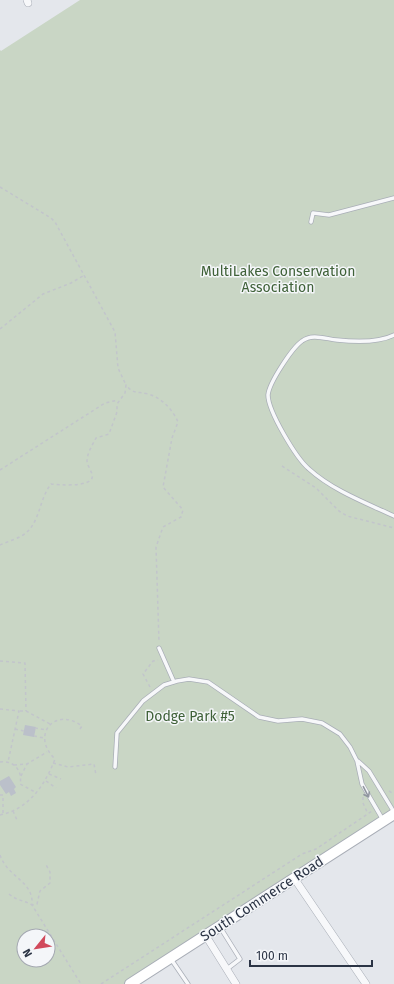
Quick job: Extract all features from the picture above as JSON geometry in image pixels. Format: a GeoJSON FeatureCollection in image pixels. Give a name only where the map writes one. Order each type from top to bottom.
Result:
{"type":"FeatureCollection","features":[{"type":"Feature","properties":{"kind":"street","name":"South Commerce Road"},"geometry":{"type":"LineString","coordinates":[[137,982],[170,958],[391,817]]}},
{"type":"Feature","properties":{"kind":"street"},"geometry":{"type":"LineString","coordinates":[[294,878],[366,984]]}},
{"type":"Feature","properties":{"kind":"street"},"geometry":{"type":"LineString","coordinates":[[206,936],[236,984]]}},
{"type":"Feature","properties":{"kind":"lane"},"geometry":{"type":"LineString","coordinates":[[311,222],[313,213],[329,215],[394,198]]}},
{"type":"Feature","properties":{"kind":"lane"},"geometry":{"type":"LineString","coordinates":[[394,335],[383,340],[337,340],[316,336],[302,340],[274,377],[268,395],[272,408],[287,439],[309,469],[344,492],[394,516]]}},
{"type":"Feature","properties":{"kind":"lane"},"geometry":{"type":"LineString","coordinates":[[159,648],[174,682]]}},
{"type":"Feature","properties":{"kind":"lane"},"geometry":{"type":"LineString","coordinates":[[115,767],[117,733],[143,701],[153,693],[174,682],[189,679],[208,682],[259,717],[278,721],[302,719],[322,723],[340,734],[350,746],[357,761],[362,784],[366,793],[391,817]]}},
{"type":"Feature","properties":{"kind":"lane"},"geometry":{"type":"LineString","coordinates":[[357,761],[369,771],[391,817]]}},
{"type":"Feature","properties":{"kind":"lane"},"geometry":{"type":"LineString","coordinates":[[220,927],[240,959],[227,969]]}},
{"type":"Feature","properties":{"kind":"lane"},"geometry":{"type":"LineString","coordinates":[[170,958],[188,984]]}},
{"type":"Feature","properties":{"kind":"path"},"geometry":{"type":"LineString","coordinates":[[0,187],[50,218],[84,275],[115,332],[118,368],[126,385],[132,392],[147,394],[158,398],[178,422],[172,438],[163,487],[183,510],[181,517],[162,528],[156,545],[159,648]]}},
{"type":"Feature","properties":{"kind":"path"},"geometry":{"type":"LineString","coordinates":[[0,329],[43,294],[71,283],[84,275]]}},
{"type":"Feature","properties":{"kind":"path"},"geometry":{"type":"LineString","coordinates":[[0,545],[28,532],[37,515],[45,491],[51,484],[88,483],[92,480],[93,476],[87,460],[96,438],[109,434],[117,412],[117,404],[119,399],[125,393],[126,385]]}},
{"type":"Feature","properties":{"kind":"path"},"geometry":{"type":"LineString","coordinates":[[0,470],[105,403],[119,399]]}},
{"type":"Feature","properties":{"kind":"path"},"geometry":{"type":"LineString","coordinates":[[282,466],[316,488],[339,511],[347,516],[394,528]]}},
{"type":"Feature","properties":{"kind":"path"},"geometry":{"type":"LineString","coordinates":[[153,693],[144,674],[153,661],[164,658]]}},
{"type":"Feature","properties":{"kind":"path"},"geometry":{"type":"LineString","coordinates":[[0,661],[25,663],[26,711]]}},
{"type":"Feature","properties":{"kind":"path"},"geometry":{"type":"LineString","coordinates":[[0,709],[26,711],[50,724]]}},
{"type":"Feature","properties":{"kind":"path"},"geometry":{"type":"LineString","coordinates":[[8,762],[19,711]]}},
{"type":"Feature","properties":{"kind":"path"},"geometry":{"type":"LineString","coordinates":[[0,815],[13,811],[23,805],[37,793],[46,781],[55,759],[47,752],[44,738],[46,730],[50,724],[60,719],[70,718],[82,726],[80,728]]}},
{"type":"Feature","properties":{"kind":"path"},"geometry":{"type":"LineString","coordinates":[[36,728],[46,730]]}},
{"type":"Feature","properties":{"kind":"path"},"geometry":{"type":"LineString","coordinates":[[15,729],[24,731]]}},
{"type":"Feature","properties":{"kind":"path"},"geometry":{"type":"LineString","coordinates":[[34,736],[44,738]]}},
{"type":"Feature","properties":{"kind":"path"},"geometry":{"type":"LineString","coordinates":[[0,762],[8,762],[14,765],[27,764],[47,752]]}},
{"type":"Feature","properties":{"kind":"path"},"geometry":{"type":"LineString","coordinates":[[54,763],[68,767],[94,764],[96,775]]}},
{"type":"Feature","properties":{"kind":"path"},"geometry":{"type":"LineString","coordinates":[[27,764],[21,776],[20,784],[37,793]]}},
{"type":"Feature","properties":{"kind":"path"},"geometry":{"type":"LineString","coordinates":[[14,765],[21,776]]}},
{"type":"Feature","properties":{"kind":"path"},"geometry":{"type":"LineString","coordinates":[[49,774],[61,779]]}},
{"type":"Feature","properties":{"kind":"path"},"geometry":{"type":"LineString","coordinates":[[46,781],[56,788]]}},
{"type":"Feature","properties":{"kind":"path"},"geometry":{"type":"LineString","coordinates":[[101,984],[302,854],[316,849],[368,813],[363,803],[363,797],[366,793]]}},
{"type":"Feature","properties":{"kind":"path"},"geometry":{"type":"LineString","coordinates":[[0,795],[3,795],[3,814]]}},
{"type":"Feature","properties":{"kind":"path"},"geometry":{"type":"LineString","coordinates":[[13,811],[17,820]]}},
{"type":"Feature","properties":{"kind":"path"},"geometry":{"type":"LineString","coordinates":[[0,855],[11,873],[29,888],[33,896],[32,905],[81,984]]}},
{"type":"Feature","properties":{"kind":"path"},"geometry":{"type":"LineString","coordinates":[[10,894],[16,900],[32,905],[37,904],[40,891],[50,883],[50,872],[45,863]]}},
{"type":"Feature","properties":{"kind":"green space","name":"Dodge Park #5"},"geometry":{"type":"Polygon","coordinates":[[[80,0],[394,0],[394,811],[125,984],[0,984],[0,50],[1,51],[80,0]]]}},
{"type":"Feature","properties":{"kind":"building"},"geometry":{"type":"Polygon","coordinates":[[[25,725],[36,727],[34,737],[23,735],[25,725]]]}},
{"type":"Feature","properties":{"kind":"building"},"geometry":{"type":"Polygon","coordinates":[[[9,776],[16,787],[14,789],[16,793],[11,796],[9,792],[6,794],[0,785],[0,781],[9,776]]]}},
{"type":"Feature","properties":{"kind":"park label","name":"MultiLakes Conservation Association"},"geometry":{"type":"Point","coordinates":[278,280]}}]}
